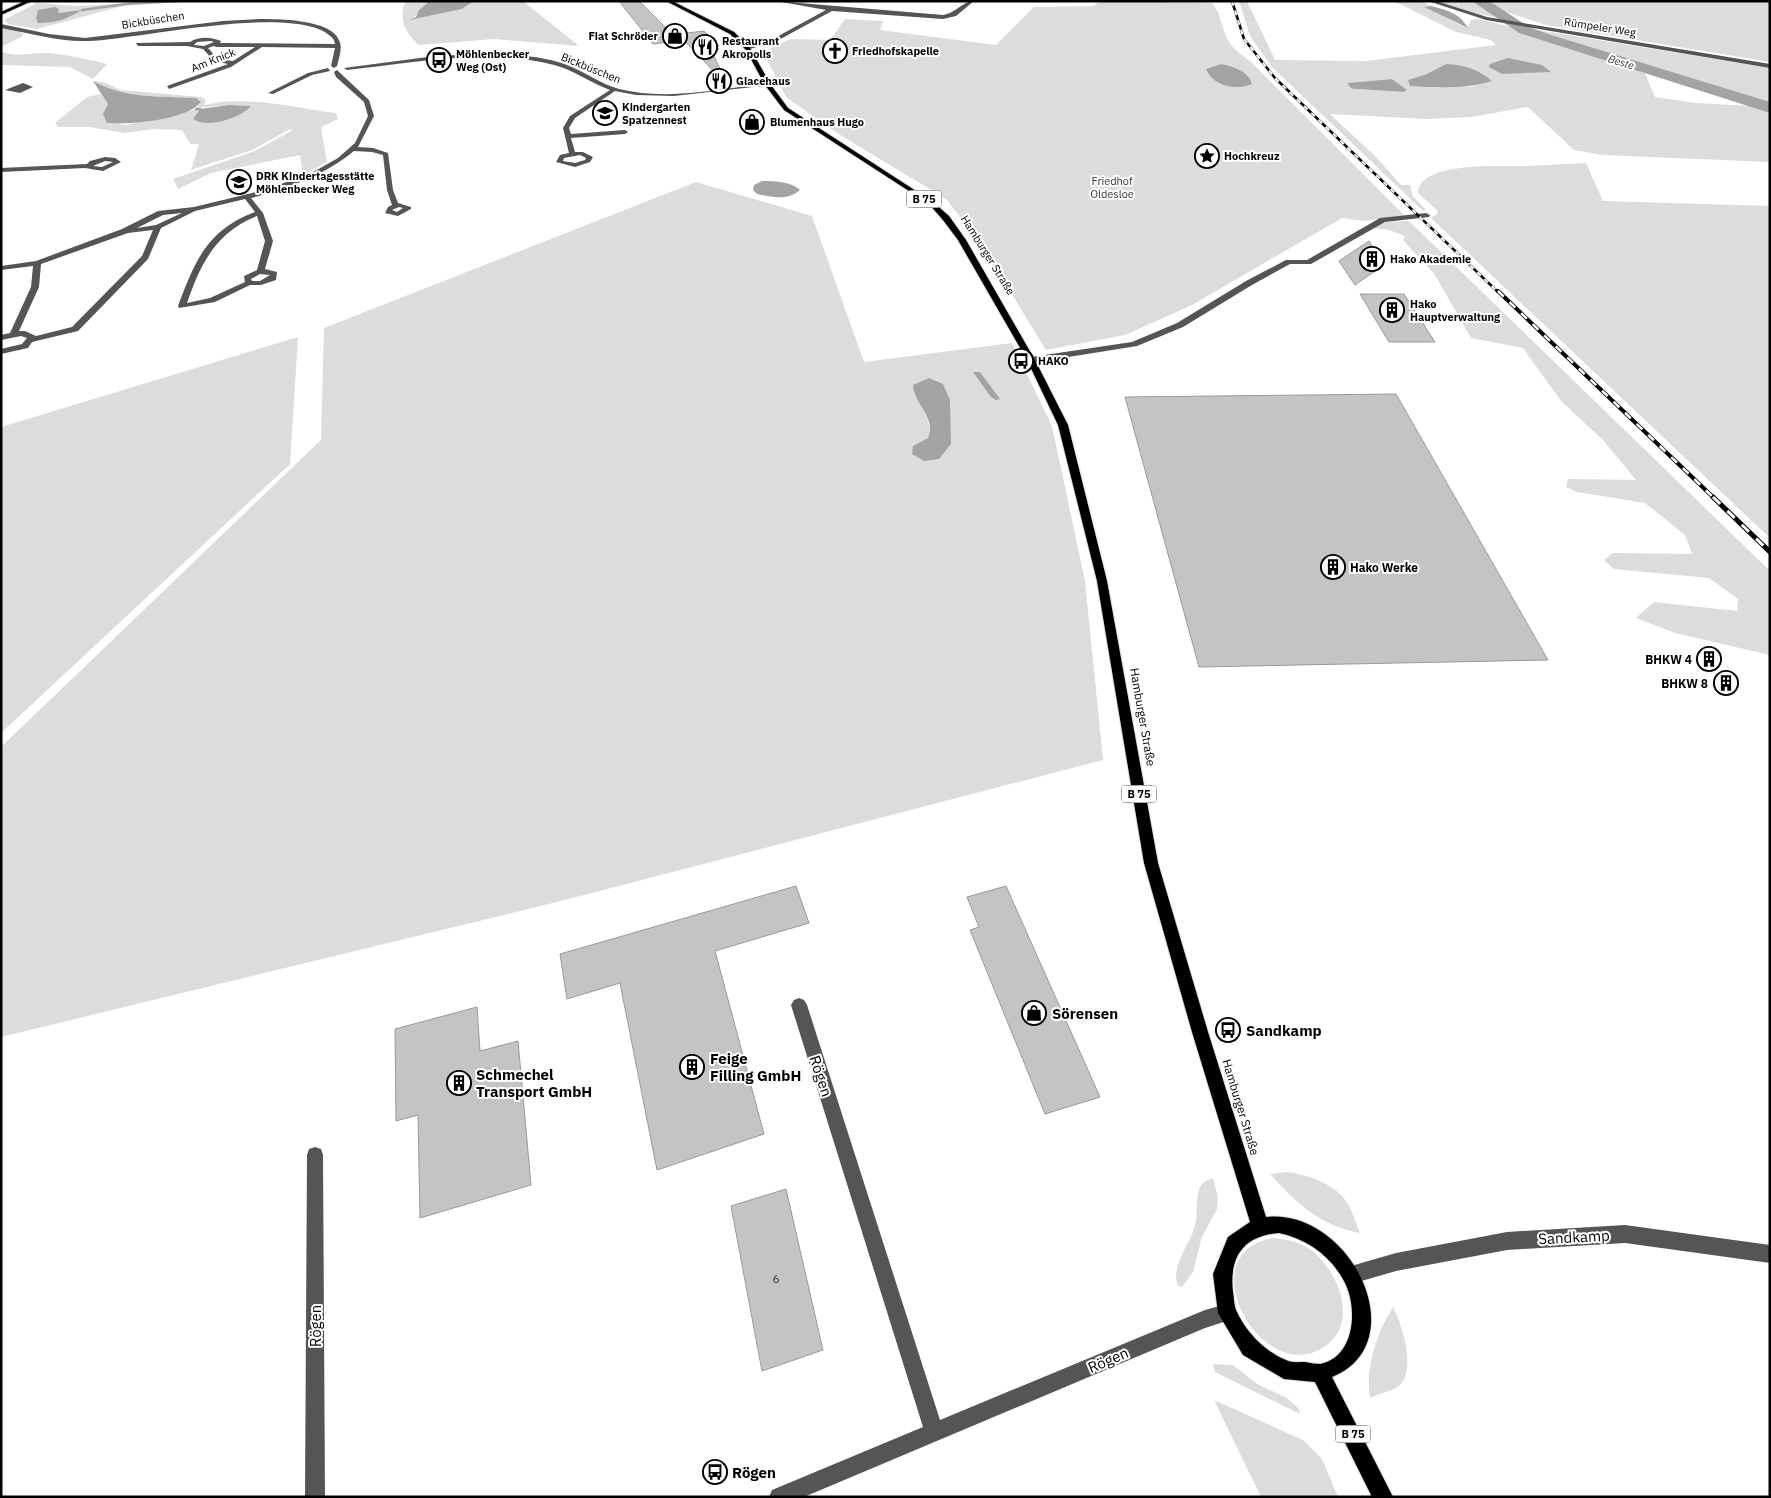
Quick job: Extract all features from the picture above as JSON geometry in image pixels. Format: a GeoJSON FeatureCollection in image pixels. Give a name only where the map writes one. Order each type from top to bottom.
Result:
{"type":"FeatureCollection","features":[{"type":"Feature","properties":{"kind":"main road"},"geometry":{"type":"LineString","coordinates":[[1,14],[30,1]]}},
{"type":"Feature","properties":{"kind":"main road","name":"Hamburger Straße"},"geometry":{"type":"LineString","coordinates":[[668,1],[732,33],[748,49],[768,85],[786,109],[800,120],[900,182],[930,203],[946,218],[962,240],[1031,360],[1063,425],[1102,581],[1151,863],[1200,1032],[1260,1226]]}},
{"type":"Feature","properties":{"kind":"main road"},"geometry":{"type":"LineString","coordinates":[[1279,1224],[1300,1229],[1313,1236],[1337,1256],[1351,1275],[1359,1296],[1362,1317],[1359,1337],[1351,1354],[1337,1366],[1320,1373],[1284,1370],[1250,1348],[1227,1313],[1222,1274],[1234,1243],[1260,1226],[1279,1224]]}},
{"type":"Feature","properties":{"kind":"main road","name":"B 75"},"geometry":{"type":"LineString","coordinates":[[1320,1373],[1384,1497]]}},
{"type":"Feature","properties":{"kind":"street"},"geometry":{"type":"LineString","coordinates":[[778,1],[831,9],[948,17],[972,1]]}},
{"type":"Feature","properties":{"kind":"street"},"geometry":{"type":"LineString","coordinates":[[748,49],[773,41],[845,1]]}},
{"type":"Feature","properties":{"kind":"street","name":"Rümpeler Weg"},"geometry":{"type":"LineString","coordinates":[[1430,1],[1486,18],[1770,66]]}},
{"type":"Feature","properties":{"kind":"street","name":"Bickbüschen"},"geometry":{"type":"LineString","coordinates":[[1,26],[72,40],[99,39],[250,17],[284,18],[318,25],[329,31],[336,38],[338,46]]}},
{"type":"Feature","properties":{"kind":"street","name":"Am Knick"},"geometry":{"type":"LineString","coordinates":[[185,25],[200,40]]}},
{"type":"Feature","properties":{"kind":"street","name":"Am Knick"},"geometry":{"type":"LineString","coordinates":[[216,45],[219,42],[217,40],[200,40],[190,44],[192,48],[205,48],[216,45],[338,46]]}},
{"type":"Feature","properties":{"kind":"street"},"geometry":{"type":"LineString","coordinates":[[138,44],[190,44]]}},
{"type":"Feature","properties":{"kind":"street","name":"Am Knick"},"geometry":{"type":"LineString","coordinates":[[169,87],[234,63],[252,53],[261,45]]}},
{"type":"Feature","properties":{"kind":"street"},"geometry":{"type":"LineString","coordinates":[[1,268],[37,263],[125,231],[161,213],[194,209],[247,198],[317,172],[340,160],[358,144],[371,116],[367,101],[338,76],[333,69],[338,46]]}},
{"type":"Feature","properties":{"kind":"street"},"geometry":{"type":"LineString","coordinates":[[205,48],[216,60],[234,63]]}},
{"type":"Feature","properties":{"kind":"street","name":"Bickbüschen"},"geometry":{"type":"LineString","coordinates":[[271,94],[310,74],[333,69],[455,57],[523,58],[568,68],[615,89],[646,95],[672,95],[768,85]]}},
{"type":"Feature","properties":{"kind":"street"},"geometry":{"type":"LineString","coordinates":[[572,154],[566,128],[572,117],[615,89]]}},
{"type":"Feature","properties":{"kind":"street"},"geometry":{"type":"LineString","coordinates":[[1,93],[9,90]]}},
{"type":"Feature","properties":{"kind":"street"},"geometry":{"type":"LineString","coordinates":[[568,136],[626,132]]}},
{"type":"Feature","properties":{"kind":"street"},"geometry":{"type":"LineString","coordinates":[[352,149],[373,150],[386,154],[390,190],[396,206]]}},
{"type":"Feature","properties":{"kind":"street"},"geometry":{"type":"LineString","coordinates":[[1,170],[88,166]]}},
{"type":"Feature","properties":{"kind":"street"},"geometry":{"type":"LineString","coordinates":[[247,198],[259,213],[269,241],[260,272]]}},
{"type":"Feature","properties":{"kind":"street"},"geometry":{"type":"LineString","coordinates":[[125,231],[158,228],[194,209]]}},
{"type":"Feature","properties":{"kind":"street"},"geometry":{"type":"LineString","coordinates":[[249,283],[247,278],[260,272],[269,272],[275,276],[266,282],[249,283],[212,300],[182,306],[192,280],[221,233],[240,220],[259,213]]}},
{"type":"Feature","properties":{"kind":"street"},"geometry":{"type":"LineString","coordinates":[[1031,360],[1134,344],[1180,325],[1250,282],[1289,262],[1308,262],[1383,220],[1426,215]]}},
{"type":"Feature","properties":{"kind":"street"},"geometry":{"type":"LineString","coordinates":[[1,352],[19,349],[32,340],[75,329],[144,258],[158,228]]}},
{"type":"Feature","properties":{"kind":"street"},"geometry":{"type":"LineString","coordinates":[[14,334],[35,287],[37,263]]}},
{"type":"Feature","properties":{"kind":"street"},"geometry":{"type":"LineString","coordinates":[[1,338],[14,334],[27,334],[31,335],[32,340]]}},
{"type":"Feature","properties":{"kind":"street","name":"Rögen"},"geometry":{"type":"LineString","coordinates":[[799,1005],[934,1432]]}},
{"type":"Feature","properties":{"kind":"street","name":"Rögen"},"geometry":{"type":"LineString","coordinates":[[315,1155],[315,1497]]}},
{"type":"Feature","properties":{"kind":"street","name":"Sandkamp"},"geometry":{"type":"LineString","coordinates":[[1351,1275],[1396,1262],[1507,1241],[1615,1235],[1770,1254]]}},
{"type":"Feature","properties":{"kind":"street","name":"Rögen"},"geometry":{"type":"LineString","coordinates":[[779,1497],[1205,1319],[1227,1313]]}},
{"type":"Feature","properties":{"kind":"green space"},"geometry":{"type":"Polygon","coordinates":[[[406,1],[430,1],[412,19],[462,9],[474,1],[523,1],[579,46],[494,39],[419,45],[410,36],[404,25],[402,13],[406,1]]]}},
{"type":"Feature","properties":{"kind":"green space","name":"Friedhof Oldesloe"},"geometry":{"type":"Polygon","coordinates":[[[1101,1],[1212,3],[1218,12],[1228,40],[1238,52],[1251,62],[1404,215],[1365,221],[1342,218],[1192,305],[1125,335],[1046,350],[978,239],[946,199],[837,133],[786,97],[767,60],[771,48],[791,39],[830,40],[845,19],[883,21],[880,30],[996,45],[1034,7],[1093,6],[1101,1]]]}},
{"type":"Feature","properties":{"kind":"green space"},"geometry":{"type":"Polygon","coordinates":[[[1239,1],[1247,1],[1275,60],[1366,61],[1496,45],[1491,40],[1456,32],[1394,1],[1421,1],[1431,6],[1425,7],[1464,27],[1468,27],[1471,20],[1479,19],[1507,26],[1645,73],[1655,97],[1695,103],[1752,106],[1770,113],[1770,162],[1602,155],[1574,150],[1528,107],[1472,117],[1426,119],[1330,114],[1376,157],[1401,185],[1410,185],[1413,196],[1426,210],[1423,211],[1272,67],[1250,36],[1239,1]],[[1427,74],[1408,80],[1410,85],[1436,88],[1476,86],[1427,74]],[[1392,79],[1347,83],[1356,89],[1404,92],[1406,90],[1392,79]]]}},
{"type":"Feature","properties":{"kind":"green space"},"geometry":{"type":"Polygon","coordinates":[[[1433,1],[1475,1],[1498,18],[1461,10],[1433,1]]]}},
{"type":"Feature","properties":{"kind":"green space"},"geometry":{"type":"Polygon","coordinates":[[[1486,1],[1770,1],[1770,62],[1546,25],[1494,8],[1486,1]]]}},
{"type":"Feature","properties":{"kind":"green space"},"geometry":{"type":"Polygon","coordinates":[[[37,3],[76,6],[134,3],[37,29],[8,24],[4,20],[37,3]]]}},
{"type":"Feature","properties":{"kind":"green space"},"geometry":{"type":"Polygon","coordinates":[[[1,28],[21,31],[23,36],[1,47],[1,28]]]}},
{"type":"Feature","properties":{"kind":"green space"},"geometry":{"type":"Polygon","coordinates":[[[1537,30],[1770,68],[1770,106],[1534,32],[1537,30]]]}},
{"type":"Feature","properties":{"kind":"green space"},"geometry":{"type":"Polygon","coordinates":[[[1,51],[12,54],[56,54],[107,64],[93,79],[70,67],[1,65],[1,51]]]}},
{"type":"Feature","properties":{"kind":"green space"},"geometry":{"type":"Polygon","coordinates":[[[93,81],[103,82],[121,90],[201,97],[206,100],[204,105],[237,101],[270,103],[336,113],[338,119],[321,127],[327,162],[303,175],[300,155],[211,173],[178,189],[173,179],[255,151],[293,130],[290,129],[252,150],[191,170],[199,144],[190,144],[182,130],[154,129],[124,133],[90,127],[58,127],[55,123],[87,97],[101,94],[108,104],[107,123],[126,125],[193,110],[250,106],[229,105],[197,108],[201,102],[196,98],[131,94],[93,81]]]}},
{"type":"Feature","properties":{"kind":"green space"},"geometry":{"type":"Polygon","coordinates":[[[1586,163],[1603,201],[1770,206],[1770,538],[1431,218],[1438,211],[1418,193],[1422,182],[1432,175],[1447,170],[1483,166],[1586,163]]]}},
{"type":"Feature","properties":{"kind":"green space"},"geometry":{"type":"Polygon","coordinates":[[[696,182],[812,216],[864,362],[1012,343],[1052,426],[1085,581],[1103,760],[557,902],[1,1037],[1,747],[321,440],[324,328],[696,182]],[[913,391],[926,415],[930,429],[927,439],[913,446],[951,444],[913,391]]]}},
{"type":"Feature","properties":{"kind":"green space"},"geometry":{"type":"Polygon","coordinates":[[[1409,221],[1770,571],[1770,655],[1675,633],[1636,618],[1654,602],[1737,611],[1738,599],[1709,578],[1614,569],[1604,560],[1613,553],[1692,554],[1685,535],[1645,503],[1577,492],[1566,487],[1568,479],[1636,480],[1602,439],[1561,401],[1523,348],[1471,338],[1435,275],[1403,240],[1405,236],[1389,230],[1372,228],[1386,222],[1409,221]]]}},
{"type":"Feature","properties":{"kind":"green space"},"geometry":{"type":"Polygon","coordinates":[[[298,337],[290,464],[1,733],[1,427],[298,337]]]}},
{"type":"Feature","properties":{"kind":"green space"},"geometry":{"type":"Polygon","coordinates":[[[1287,1172],[1320,1181],[1341,1195],[1352,1212],[1360,1233],[1333,1225],[1310,1212],[1270,1174],[1287,1172]]]}},
{"type":"Feature","properties":{"kind":"green space"},"geometry":{"type":"Polygon","coordinates":[[[1213,1178],[1218,1197],[1217,1209],[1202,1237],[1193,1272],[1182,1287],[1178,1286],[1176,1278],[1179,1263],[1195,1226],[1198,1191],[1204,1182],[1213,1178]]]}},
{"type":"Feature","properties":{"kind":"green space"},"geometry":{"type":"Polygon","coordinates":[[[1272,1238],[1290,1241],[1308,1248],[1319,1257],[1336,1281],[1343,1310],[1341,1324],[1335,1337],[1324,1347],[1301,1355],[1278,1350],[1258,1335],[1243,1314],[1235,1291],[1236,1268],[1247,1249],[1272,1238]]]}},
{"type":"Feature","properties":{"kind":"green space"},"geometry":{"type":"Polygon","coordinates":[[[1393,1307],[1404,1336],[1407,1370],[1399,1386],[1370,1398],[1369,1374],[1371,1362],[1377,1339],[1393,1307]]]}},
{"type":"Feature","properties":{"kind":"green space"},"geometry":{"type":"Polygon","coordinates":[[[1213,1364],[1233,1365],[1257,1384],[1287,1398],[1299,1409],[1300,1414],[1215,1372],[1213,1364]]]}},
{"type":"Feature","properties":{"kind":"green space"},"geometry":{"type":"Polygon","coordinates":[[[1214,1400],[1303,1440],[1322,1459],[1338,1497],[1261,1497],[1214,1400]]]}},
{"type":"Feature","properties":{"kind":"shaded area"},"geometry":{"type":"Polygon","coordinates":[[[430,1],[474,1],[462,9],[409,20],[416,17],[419,10],[430,1]]]}},
{"type":"Feature","properties":{"kind":"shaded area"},"geometry":{"type":"Polygon","coordinates":[[[1431,6],[1457,16],[1468,28],[1424,7],[1431,6]]]}},
{"type":"Feature","properties":{"kind":"shaded area"},"geometry":{"type":"Polygon","coordinates":[[[55,7],[59,9],[58,13],[82,10],[61,20],[38,23],[36,18],[38,10],[55,7]]]}},
{"type":"Feature","properties":{"kind":"shaded area"},"geometry":{"type":"Polygon","coordinates":[[[1508,58],[1542,65],[1551,72],[1502,74],[1489,67],[1490,64],[1508,58]]]}},
{"type":"Feature","properties":{"kind":"shaded area"},"geometry":{"type":"Polygon","coordinates":[[[1221,64],[1244,73],[1252,84],[1232,87],[1214,80],[1206,69],[1221,64]]]}},
{"type":"Feature","properties":{"kind":"shaded area"},"geometry":{"type":"Polygon","coordinates":[[[1446,64],[1471,68],[1492,81],[1451,87],[1410,86],[1408,80],[1427,74],[1446,64]]]}},
{"type":"Feature","properties":{"kind":"shaded area"},"geometry":{"type":"Polygon","coordinates":[[[1392,79],[1407,90],[1404,92],[1356,89],[1351,88],[1347,83],[1392,79]]]}},
{"type":"Feature","properties":{"kind":"shaded area"},"geometry":{"type":"Polygon","coordinates":[[[93,81],[105,87],[130,94],[196,98],[201,102],[194,108],[171,117],[143,122],[107,123],[103,114],[108,104],[93,81]]]}},
{"type":"Feature","properties":{"kind":"shaded area"},"geometry":{"type":"Polygon","coordinates":[[[229,105],[251,106],[224,121],[207,123],[193,119],[200,109],[229,105]]]}},
{"type":"Feature","properties":{"kind":"shaded area"},"geometry":{"type":"Polygon","coordinates":[[[762,181],[787,183],[800,190],[785,197],[757,194],[753,190],[754,185],[762,181]]]}},
{"type":"Feature","properties":{"kind":"shaded area"},"geometry":{"type":"Polygon","coordinates":[[[973,372],[980,372],[1000,399],[996,400],[991,397],[973,372]]]}},
{"type":"Feature","properties":{"kind":"shaded area"},"geometry":{"type":"Polygon","coordinates":[[[929,378],[943,384],[950,400],[951,444],[939,459],[924,461],[912,454],[913,446],[928,438],[930,431],[927,417],[914,392],[913,385],[929,378]]]}},
{"type":"Feature","properties":{"kind":"building"},"geometry":{"type":"Polygon","coordinates":[[[619,1],[639,1],[679,41],[653,44],[619,1]]]}},
{"type":"Feature","properties":{"kind":"building"},"geometry":{"type":"Polygon","coordinates":[[[704,31],[719,46],[716,47],[719,49],[711,50],[725,79],[723,81],[678,34],[704,31]]]}},
{"type":"Feature","properties":{"kind":"building","name":"Hako Akademie"},"geometry":{"type":"Polygon","coordinates":[[[1369,241],[1384,265],[1355,285],[1339,261],[1369,241]]]}},
{"type":"Feature","properties":{"kind":"building","name":"Hako Hauptverwaltung"},"geometry":{"type":"Polygon","coordinates":[[[1360,294],[1404,294],[1435,342],[1389,342],[1360,294]]]}},
{"type":"Feature","properties":{"kind":"building","name":"Hako Werke"},"geometry":{"type":"Polygon","coordinates":[[[1396,394],[1548,660],[1199,667],[1125,397],[1396,394]]]}},
{"type":"Feature","properties":{"kind":"building","name":"Feige Filling GmbH"},"geometry":{"type":"Polygon","coordinates":[[[796,886],[809,923],[715,951],[764,1134],[657,1170],[620,983],[567,999],[560,954],[796,886]]]}},
{"type":"Feature","properties":{"kind":"building","name":"Sörensen"},"geometry":{"type":"Polygon","coordinates":[[[1006,886],[1100,1097],[1045,1114],[970,930],[979,927],[967,897],[1006,886]]]}},
{"type":"Feature","properties":{"kind":"building","name":"Schmechel Transport GmbH"},"geometry":{"type":"Polygon","coordinates":[[[477,1007],[480,1051],[518,1041],[531,1185],[420,1218],[418,1115],[396,1121],[395,1029],[477,1007]]]}},
{"type":"Feature","properties":{"kind":"building"},"geometry":{"type":"Polygon","coordinates":[[[786,1189],[823,1350],[762,1371],[731,1206],[786,1189]]]}},
{"type":"Feature","properties":{"kind":"waterway"},"geometry":{"type":"LineString","coordinates":[[82,10],[126,4],[179,1]]}},
{"type":"Feature","properties":{"kind":"waterway","name":"Beste"},"geometry":{"type":"LineString","coordinates":[[1479,1],[1524,30],[1770,108]]}},
{"type":"Feature","properties":{"kind":"railway"},"geometry":{"type":"LineString","coordinates":[[1232,1],[1244,39],[1275,78],[1499,293]]}},
{"type":"Feature","properties":{"kind":"railway"},"geometry":{"type":"LineString","coordinates":[[1498,291],[1714,498]]}},
{"type":"Feature","properties":{"kind":"railway"},"geometry":{"type":"LineString","coordinates":[[1713,497],[1770,552]]}},
{"type":"Feature","properties":{"kind":"place","name":"Fiat Schröder"},"geometry":{"type":"Point","coordinates":[675,36]}},
{"type":"Feature","properties":{"kind":"place","name":"Restaurant Akropolis"},"geometry":{"type":"Point","coordinates":[705,47]}},
{"type":"Feature","properties":{"kind":"place","name":"Friedhofskapelle"},"geometry":{"type":"Point","coordinates":[835,51]}},
{"type":"Feature","properties":{"kind":"place","name":"Möhlenbecker Weg (Ost)"},"geometry":{"type":"Point","coordinates":[439,60]}},
{"type":"Feature","properties":{"kind":"place","name":"Glacehaus"},"geometry":{"type":"Point","coordinates":[719,81]}},
{"type":"Feature","properties":{"kind":"place","name":"Kindergarten Spatzennest"},"geometry":{"type":"Point","coordinates":[605,113]}},
{"type":"Feature","properties":{"kind":"place","name":"Blumenhaus Hugo"},"geometry":{"type":"Point","coordinates":[752,122]}},
{"type":"Feature","properties":{"kind":"place","name":"Hochkreuz"},"geometry":{"type":"Point","coordinates":[1207,156]}},
{"type":"Feature","properties":{"kind":"place","name":"DRK Kindertagesstätte Möhlenbecker Weg"},"geometry":{"type":"Point","coordinates":[239,182]}},
{"type":"Feature","properties":{"kind":"place","name":"Hako Akademie"},"geometry":{"type":"Point","coordinates":[1372,259]}},
{"type":"Feature","properties":{"kind":"place","name":"Hako Hauptverwaltung"},"geometry":{"type":"Point","coordinates":[1392,310]}},
{"type":"Feature","properties":{"kind":"place","name":"HAKO"},"geometry":{"type":"Point","coordinates":[1021,361]}},
{"type":"Feature","properties":{"kind":"place","name":"Hako Werke"},"geometry":{"type":"Point","coordinates":[1333,567]}},
{"type":"Feature","properties":{"kind":"place","name":"BHKW 4"},"geometry":{"type":"Point","coordinates":[1709,659]}},
{"type":"Feature","properties":{"kind":"place","name":"BHKW 8"},"geometry":{"type":"Point","coordinates":[1726,683]}},
{"type":"Feature","properties":{"kind":"place","name":"Sörensen"},"geometry":{"type":"Point","coordinates":[1034,1013]}},
{"type":"Feature","properties":{"kind":"place","name":"Sandkamp"},"geometry":{"type":"Point","coordinates":[1228,1030]}},
{"type":"Feature","properties":{"kind":"place","name":"Feige Filling GmbH"},"geometry":{"type":"Point","coordinates":[692,1067]}},
{"type":"Feature","properties":{"kind":"place","name":"Schmechel Transport GmbH"},"geometry":{"type":"Point","coordinates":[459,1083]}},
{"type":"Feature","properties":{"kind":"place","name":"Rögen"},"geometry":{"type":"Point","coordinates":[715,1472]}}]}
